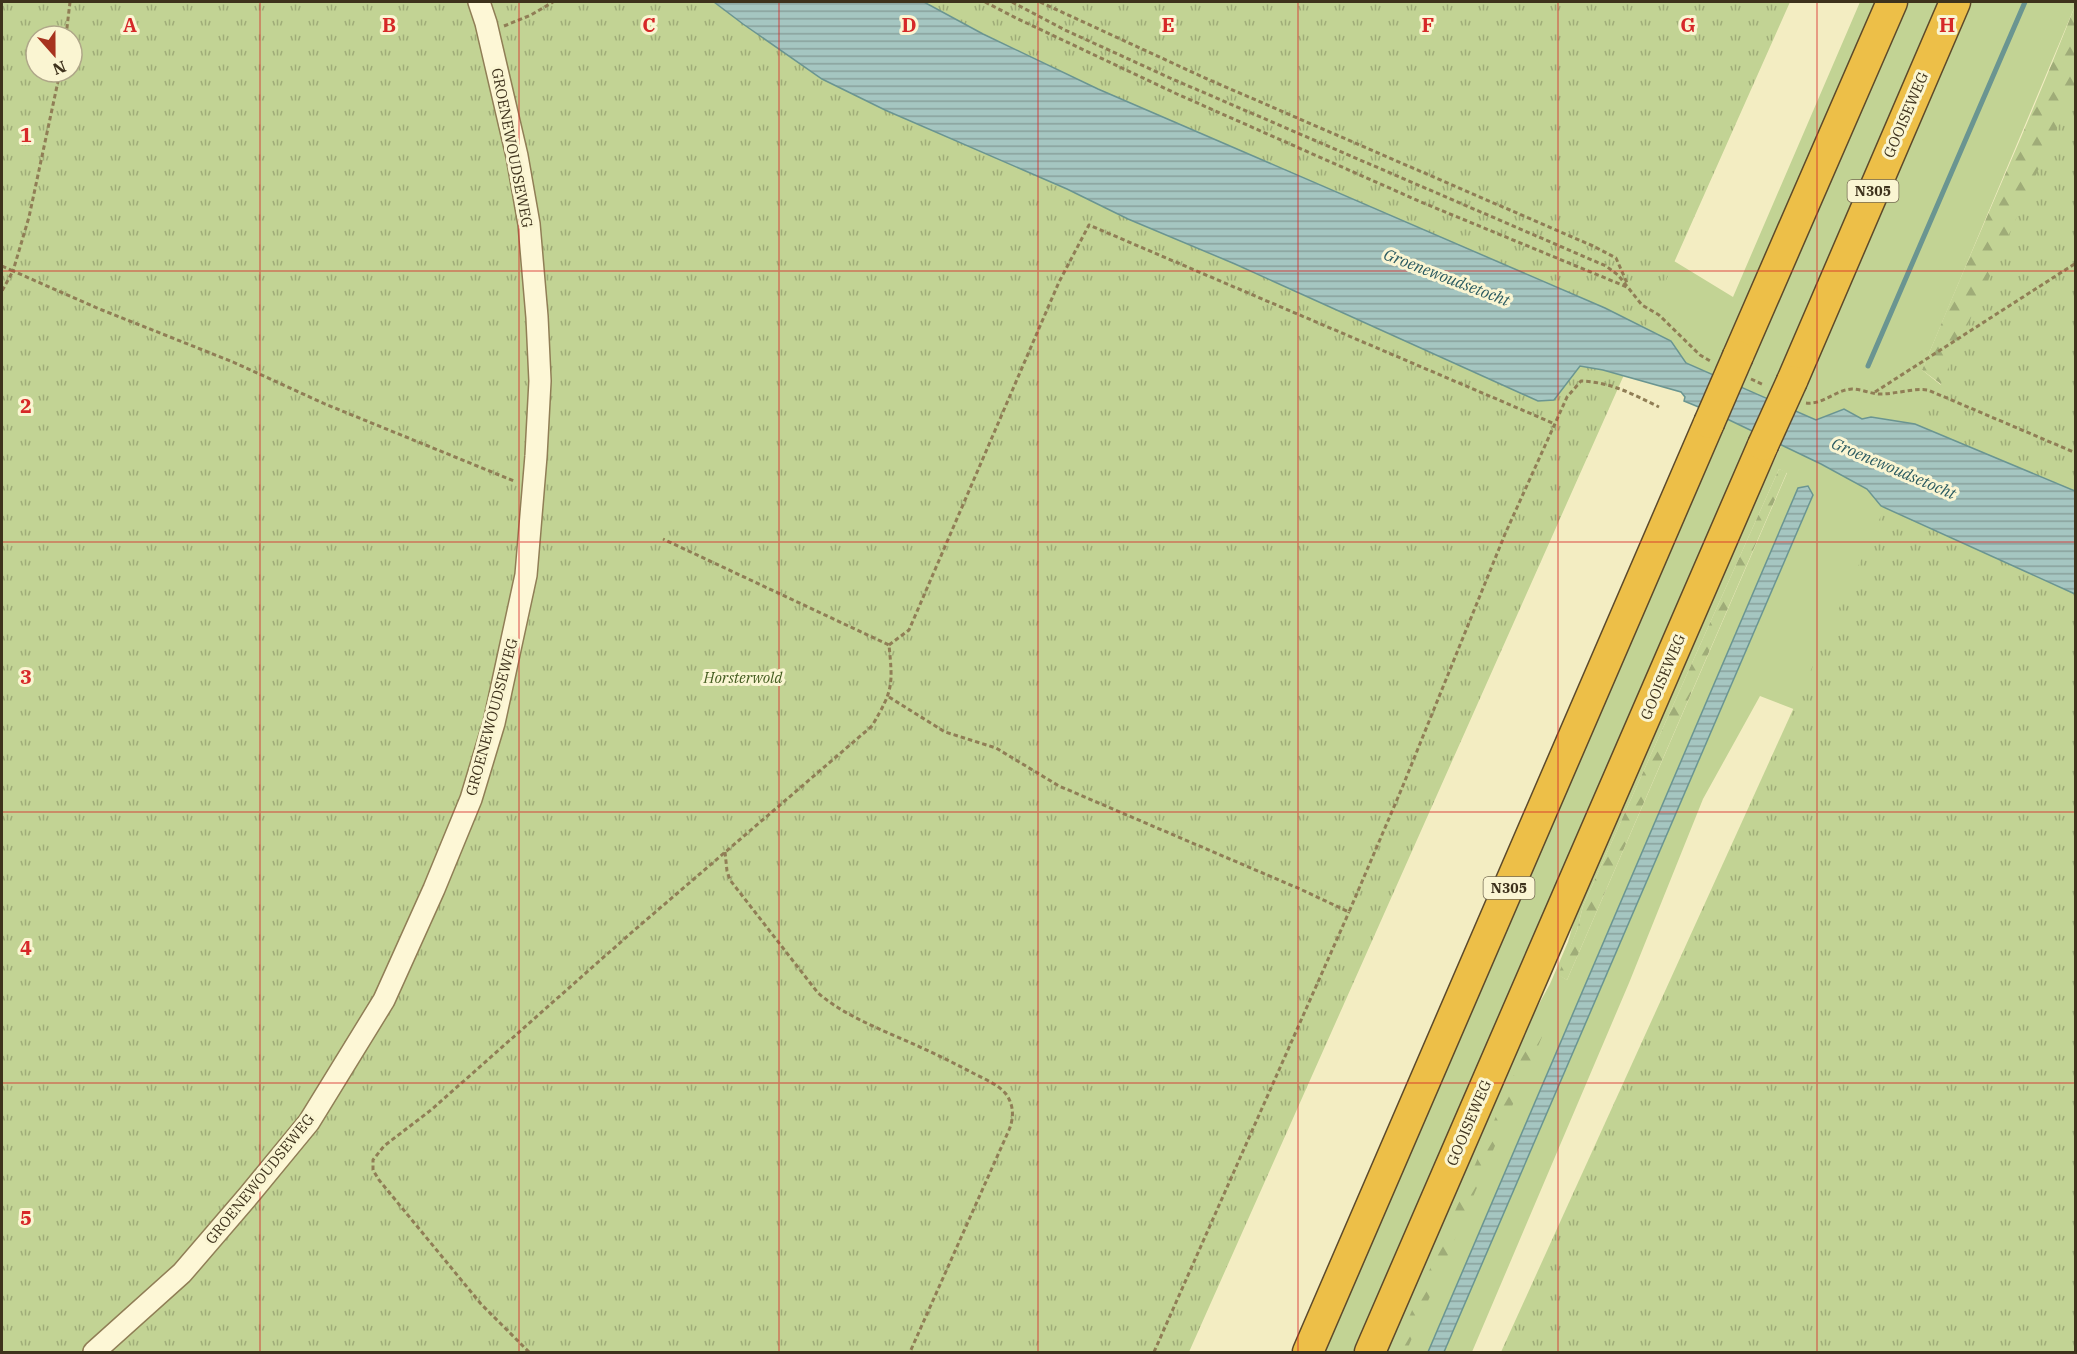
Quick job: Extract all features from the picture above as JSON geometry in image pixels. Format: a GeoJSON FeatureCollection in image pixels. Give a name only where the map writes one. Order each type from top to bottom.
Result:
{"type":"FeatureCollection","features":[{"type":"Feature","properties":{"kind":"highway","name":"N305"},"geometry":{"type":"LineString","coordinates":[[1308,1353],[1892,2]]}},
{"type":"Feature","properties":{"kind":"highway","name":"GOOISEWEG"},"geometry":{"type":"LineString","coordinates":[[1370,1353],[1955,2]]}},
{"type":"Feature","properties":{"kind":"street","name":"GROENEWOUDSEWEG"},"geometry":{"type":"LineString","coordinates":[[94,1353],[182,1273],[309,1122],[384,1000],[471,799],[494,723],[526,575],[540,381],[529,224],[517,156],[489,32],[478,2]]}},
{"type":"Feature","properties":{"kind":"path"},"geometry":{"type":"LineString","coordinates":[[67,24],[70,2]]}},
{"type":"Feature","properties":{"kind":"path"},"geometry":{"type":"LineString","coordinates":[[489,32],[531,15],[553,2]]}},
{"type":"Feature","properties":{"kind":"path"},"geometry":{"type":"LineString","coordinates":[[986,2],[1177,94],[1421,202],[1628,288]]}},
{"type":"Feature","properties":{"kind":"path"},"geometry":{"type":"LineString","coordinates":[[1012,2],[1065,30],[1170,78],[1606,266],[1618,275],[1642,305],[1659,315],[1700,355],[1735,366],[1786,389],[1808,404],[1820,402],[1853,389],[1880,394],[1917,388],[1928,390],[2076,453]]}},
{"type":"Feature","properties":{"kind":"path"},"geometry":{"type":"LineString","coordinates":[[1040,2],[1205,78],[1593,246],[1616,258],[1628,288]]}},
{"type":"Feature","properties":{"kind":"path"},"geometry":{"type":"LineString","coordinates":[[2,291],[13,271],[28,217],[57,84]]}},
{"type":"Feature","properties":{"kind":"path"},"geometry":{"type":"LineString","coordinates":[[889,645],[909,630],[1059,282],[1089,225],[1554,424]]}},
{"type":"Feature","properties":{"kind":"path"},"geometry":{"type":"LineString","coordinates":[[1873,393],[1949,342],[2076,263]]}},
{"type":"Feature","properties":{"kind":"path"},"geometry":{"type":"LineString","coordinates":[[2,266],[97,308],[233,362],[325,404],[534,489]]}},
{"type":"Feature","properties":{"kind":"path"},"geometry":{"type":"LineString","coordinates":[[1154,1353],[1349,912],[1505,534],[1567,397],[1581,381],[1599,382],[1627,391],[1659,407]]}},
{"type":"Feature","properties":{"kind":"path"},"geometry":{"type":"LineString","coordinates":[[663,539],[889,645]]}},
{"type":"Feature","properties":{"kind":"path"},"geometry":{"type":"LineString","coordinates":[[529,1353],[481,1304],[379,1180],[373,1170],[374,1160],[384,1146],[431,1110],[872,726],[889,697],[892,677],[889,645]]}},
{"type":"Feature","properties":{"kind":"path"},"geometry":{"type":"LineString","coordinates":[[889,697],[945,732],[996,748],[1059,786],[1349,912]]}},
{"type":"Feature","properties":{"kind":"path"},"geometry":{"type":"LineString","coordinates":[[725,852],[730,880],[818,993],[830,1003],[862,1021],[941,1057],[992,1084],[1005,1093],[1010,1102],[1013,1120],[910,1353]]}},
{"type":"Feature","properties":{"kind":"green space","name":"Horsterwold"},"geometry":{"type":"Polygon","coordinates":[[[2,2],[1790,2],[1189,1352],[2,1352],[2,2]]]}},
{"type":"Feature","properties":{"kind":"green space"},"geometry":{"type":"Polygon","coordinates":[[[1860,2],[1879,2],[1716,377],[1686,363],[1680,355],[1605,308],[1674,261],[1733,297],[1860,2]]]}},
{"type":"Feature","properties":{"kind":"green space"},"geometry":{"type":"Polygon","coordinates":[[[1900,2],[1942,2],[1767,399],[1737,386],[1900,2]]]}},
{"type":"Feature","properties":{"kind":"green space"},"geometry":{"type":"Polygon","coordinates":[[[1966,2],[2075,2],[2075,6],[1922,370],[2075,491],[1871,417],[1862,419],[1844,409],[1816,420],[1796,411],[1828,329],[1966,2]]]}},
{"type":"Feature","properties":{"kind":"green space"},"geometry":{"type":"Polygon","coordinates":[[[2075,6],[2075,441],[1949,390],[1922,370],[2075,6]]]}},
{"type":"Feature","properties":{"kind":"green space"},"geometry":{"type":"Polygon","coordinates":[[[2075,89],[2075,1352],[1501,1352],[2075,89]]]}},
{"type":"Feature","properties":{"kind":"green space"},"geometry":{"type":"Polygon","coordinates":[[[1723,417],[1753,431],[1356,1352],[1321,1352],[1723,417]]]}},
{"type":"Feature","properties":{"kind":"green space"},"geometry":{"type":"Polygon","coordinates":[[[1782,444],[1866,488],[1882,506],[1918,524],[1915,756],[1760,696],[1703,799],[1629,983],[1472,1352],[1444,1352],[1813,496],[1798,488],[1428,1352],[1382,1352],[1513,1051],[1550,984],[1568,942],[1583,890],[1728,559],[1782,444]],[[1779,469],[1583,906],[1577,930],[1559,975],[1567,980],[1787,473],[1779,469]]]}},
{"type":"Feature","properties":{"kind":"green space"},"geometry":{"type":"Polygon","coordinates":[[[1779,469],[1787,472],[1567,980],[1558,975],[1577,930],[1583,906],[1779,469]]]}},
{"type":"Feature","properties":{"kind":"green space"},"geometry":{"type":"Polygon","coordinates":[[[1539,1017],[1548,1023],[1406,1352],[1394,1352],[1539,1017]]]}},
{"type":"Feature","properties":{"kind":"water","name":"Groenewoudsetocht"},"geometry":{"type":"Polygon","coordinates":[[[714,2],[924,2],[983,34],[1098,89],[1605,308],[1671,341],[1686,363],[1816,420],[1844,409],[1862,419],[1871,417],[1915,424],[2075,491],[2075,594],[1881,506],[1867,489],[1821,464],[1684,401],[1685,397],[1681,392],[1603,370],[1580,366],[1554,400],[1538,401],[1235,264],[1128,219],[1067,189],[885,110],[822,79],[714,2]]]}},
{"type":"Feature","properties":{"kind":"water"},"geometry":{"type":"Polygon","coordinates":[[[1808,486],[1813,495],[1444,1352],[1428,1352],[1798,488],[1808,486]]]}},
{"type":"Feature","properties":{"kind":"waterway"},"geometry":{"type":"LineString","coordinates":[[1868,366],[2025,2]]}}]}
